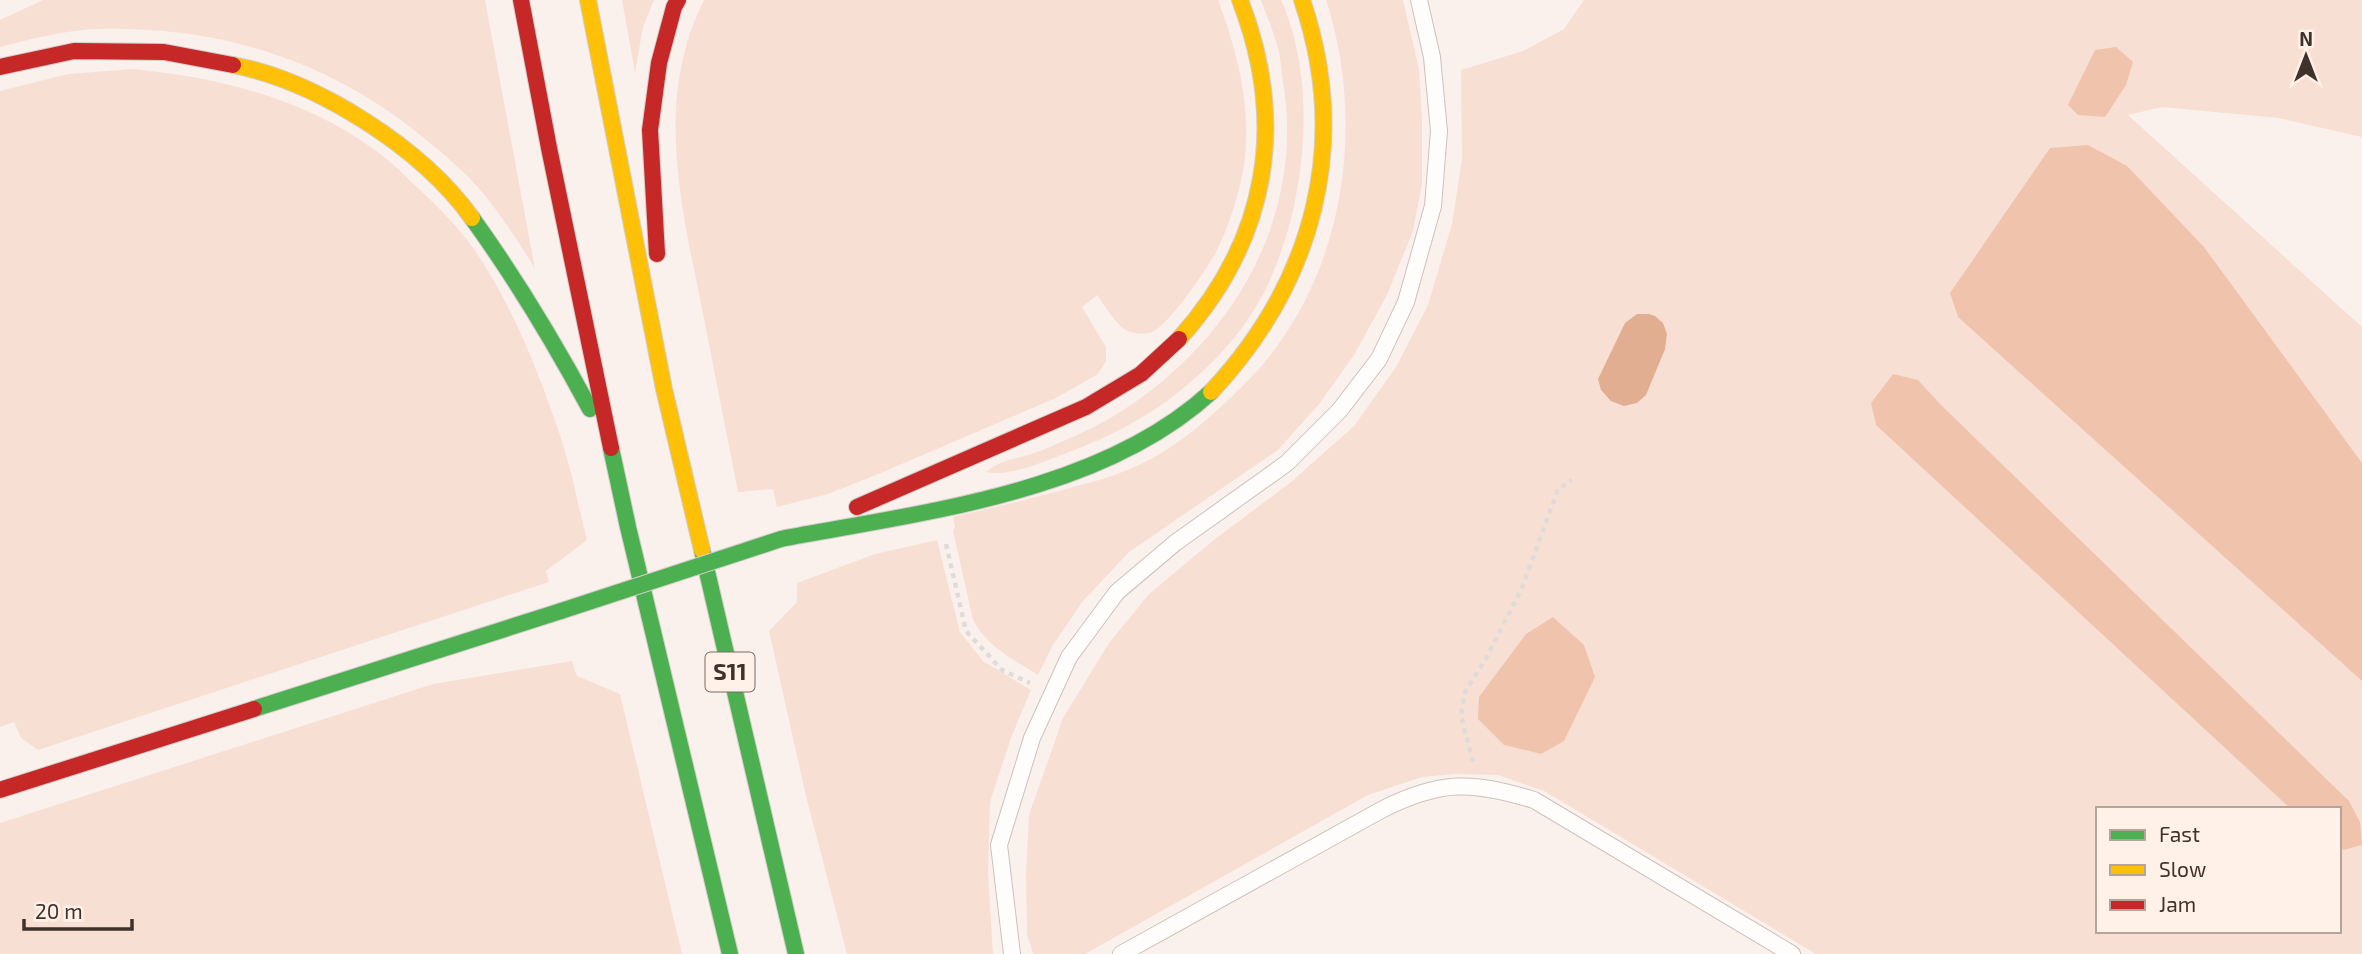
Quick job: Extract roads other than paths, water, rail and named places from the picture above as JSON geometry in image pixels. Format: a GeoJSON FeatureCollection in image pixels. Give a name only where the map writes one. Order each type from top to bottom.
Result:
{"type":"FeatureCollection","features":[{"type":"Feature","properties":{"kind":"highway"},"geometry":{"type":"LineString","coordinates":[[521,0],[628,527],[730,954]]}},
{"type":"Feature","properties":{"kind":"highway","name":"S11"},"geometry":{"type":"LineString","coordinates":[[588,0],[664,389],[796,954]]}},
{"type":"Feature","properties":{"kind":"highway"},"geometry":{"type":"LineString","coordinates":[[664,389],[650,130],[659,63],[678,0]]}},
{"type":"Feature","properties":{"kind":"highway"},"geometry":{"type":"LineString","coordinates":[[0,790],[781,539],[1098,401],[1155,362],[1199,318],[1235,264],[1258,199],[1266,147],[1266,91],[1258,47],[1240,0]]}},
{"type":"Feature","properties":{"kind":"highway"},"geometry":{"type":"LineString","coordinates":[[781,539],[983,498],[1091,464],[1158,432],[1207,395],[1254,341],[1286,289],[1307,238],[1321,185],[1325,127],[1321,72],[1302,0]]}},
{"type":"Feature","properties":{"kind":"highway"},"geometry":{"type":"LineString","coordinates":[[0,67],[74,51],[164,52],[258,71],[325,98],[394,139],[461,204],[506,265],[551,336],[611,447]]}},
{"type":"Feature","properties":{"kind":"lane"},"geometry":{"type":"LineString","coordinates":[[1012,954],[999,845],[1032,738],[1069,657],[1118,592],[1175,543],[1287,463],[1339,411],[1379,359],[1406,302],[1433,206],[1439,131],[1432,57],[1419,0]]}},
{"type":"Feature","properties":{"kind":"lane"},"geometry":{"type":"LineString","coordinates":[[1121,954],[1413,794],[1447,786],[1502,790],[1534,800],[1792,954]]}}]}
